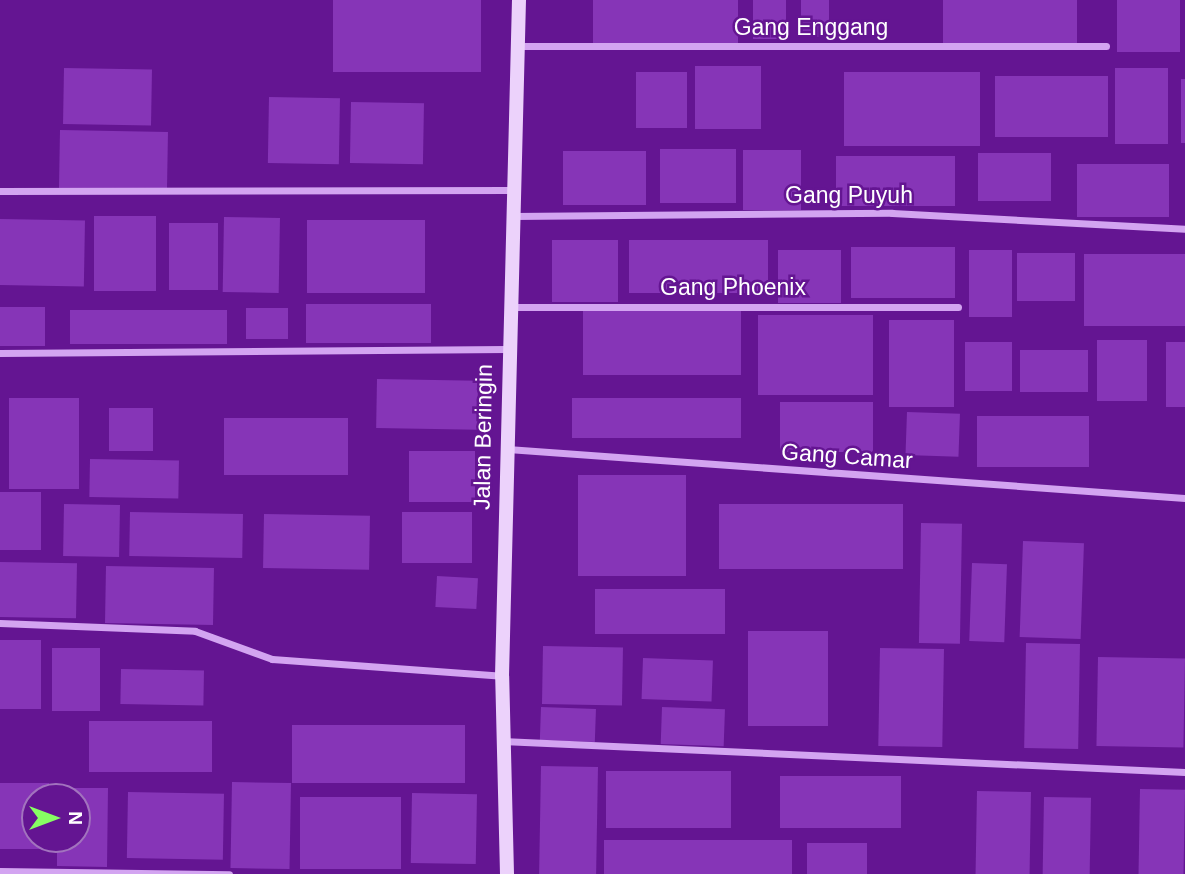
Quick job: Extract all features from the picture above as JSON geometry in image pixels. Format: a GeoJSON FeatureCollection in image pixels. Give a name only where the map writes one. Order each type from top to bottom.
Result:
{"type":"FeatureCollection","features":[{"type":"Feature","properties":{"kind":"street","name":"Jalan Beringin"},"geometry":{"type":"LineString","coordinates":[[507,874],[502,676],[507,349],[519,0]]}},
{"type":"Feature","properties":{"kind":"street","name":"Gang Enggang"},"geometry":{"type":"LineString","coordinates":[[517,46],[1106,46]]}},
{"type":"Feature","properties":{"kind":"street"},"geometry":{"type":"LineString","coordinates":[[0,191],[513,190]]}},
{"type":"Feature","properties":{"kind":"street","name":"Gang Puyuh"},"geometry":{"type":"LineString","coordinates":[[512,216],[892,214],[1185,229]]}},
{"type":"Feature","properties":{"kind":"street","name":"Gang Phoenix"},"geometry":{"type":"LineString","coordinates":[[509,307],[958,307]]}},
{"type":"Feature","properties":{"kind":"street"},"geometry":{"type":"LineString","coordinates":[[0,353],[507,349]]}},
{"type":"Feature","properties":{"kind":"street","name":"Gang Camar"},"geometry":{"type":"LineString","coordinates":[[507,449],[1185,498]]}},
{"type":"Feature","properties":{"kind":"street"},"geometry":{"type":"LineString","coordinates":[[0,623],[195,631],[272,659],[502,676]]}},
{"type":"Feature","properties":{"kind":"street"},"geometry":{"type":"LineString","coordinates":[[503,741],[1185,772]]}},
{"type":"Feature","properties":{"kind":"street"},"geometry":{"type":"LineString","coordinates":[[0,871],[229,874]]}},
{"type":"Feature","properties":{"kind":"building"},"geometry":{"type":"Polygon","coordinates":[[[333,0],[481,0],[481,72],[333,72],[333,0]]]}},
{"type":"Feature","properties":{"kind":"building"},"geometry":{"type":"Polygon","coordinates":[[[593,0],[738,0],[738,43],[593,43],[593,0]]]}},
{"type":"Feature","properties":{"kind":"building"},"geometry":{"type":"Polygon","coordinates":[[[753,0],[786,0],[786,39],[753,39],[753,0]]]}},
{"type":"Feature","properties":{"kind":"building"},"geometry":{"type":"Polygon","coordinates":[[[801,0],[829,0],[829,37],[801,37],[801,0]]]}},
{"type":"Feature","properties":{"kind":"building"},"geometry":{"type":"Polygon","coordinates":[[[943,0],[1077,0],[1077,43],[943,43],[943,0]]]}},
{"type":"Feature","properties":{"kind":"building"},"geometry":{"type":"Polygon","coordinates":[[[1117,0],[1180,0],[1180,52],[1117,52],[1117,0]]]}},
{"type":"Feature","properties":{"kind":"building"},"geometry":{"type":"Polygon","coordinates":[[[695,66],[761,66],[761,129],[695,129],[695,66]]]}},
{"type":"Feature","properties":{"kind":"building"},"geometry":{"type":"Polygon","coordinates":[[[64,68],[152,70],[151,126],[63,124],[64,68]]]}},
{"type":"Feature","properties":{"kind":"building"},"geometry":{"type":"Polygon","coordinates":[[[1115,68],[1168,68],[1168,144],[1115,144],[1115,68]]]}},
{"type":"Feature","properties":{"kind":"building"},"geometry":{"type":"Polygon","coordinates":[[[636,72],[687,72],[687,128],[636,128],[636,72]]]}},
{"type":"Feature","properties":{"kind":"building"},"geometry":{"type":"Polygon","coordinates":[[[844,72],[980,72],[980,146],[844,146],[844,72]]]}},
{"type":"Feature","properties":{"kind":"building"},"geometry":{"type":"Polygon","coordinates":[[[995,76],[1108,76],[1108,137],[995,137],[995,76]]]}},
{"type":"Feature","properties":{"kind":"building"},"geometry":{"type":"Polygon","coordinates":[[[1181,79],[1185,79],[1185,143],[1181,143],[1181,79]]]}},
{"type":"Feature","properties":{"kind":"building"},"geometry":{"type":"Polygon","coordinates":[[[269,97],[340,98],[339,164],[268,163],[269,97]]]}},
{"type":"Feature","properties":{"kind":"building"},"geometry":{"type":"Polygon","coordinates":[[[351,102],[424,103],[423,164],[350,163],[351,102]]]}},
{"type":"Feature","properties":{"kind":"building"},"geometry":{"type":"Polygon","coordinates":[[[60,130],[168,132],[167,190],[59,188],[60,130]]]}},
{"type":"Feature","properties":{"kind":"building"},"geometry":{"type":"Polygon","coordinates":[[[660,149],[736,149],[736,203],[660,203],[660,149]]]}},
{"type":"Feature","properties":{"kind":"building"},"geometry":{"type":"Polygon","coordinates":[[[743,150],[801,150],[801,210],[743,210],[743,150]]]}},
{"type":"Feature","properties":{"kind":"building"},"geometry":{"type":"Polygon","coordinates":[[[563,151],[646,151],[646,205],[563,205],[563,151]]]}},
{"type":"Feature","properties":{"kind":"building"},"geometry":{"type":"Polygon","coordinates":[[[978,153],[1051,153],[1051,201],[978,201],[978,153]]]}},
{"type":"Feature","properties":{"kind":"building"},"geometry":{"type":"Polygon","coordinates":[[[836,156],[955,156],[955,206],[836,206],[836,156]]]}},
{"type":"Feature","properties":{"kind":"building"},"geometry":{"type":"Polygon","coordinates":[[[1077,164],[1169,164],[1169,217],[1077,217],[1077,164]]]}},
{"type":"Feature","properties":{"kind":"building"},"geometry":{"type":"Polygon","coordinates":[[[94,216],[156,216],[156,291],[94,291],[94,216]]]}},
{"type":"Feature","properties":{"kind":"building"},"geometry":{"type":"Polygon","coordinates":[[[224,217],[280,218],[279,293],[223,292],[224,217]]]}},
{"type":"Feature","properties":{"kind":"building"},"geometry":{"type":"Polygon","coordinates":[[[0,219],[85,220],[84,286],[0,285],[0,219]]]}},
{"type":"Feature","properties":{"kind":"building"},"geometry":{"type":"Polygon","coordinates":[[[307,220],[425,220],[425,293],[307,293],[307,220]]]}},
{"type":"Feature","properties":{"kind":"building"},"geometry":{"type":"Polygon","coordinates":[[[169,223],[218,223],[218,290],[169,290],[169,223]]]}},
{"type":"Feature","properties":{"kind":"building"},"geometry":{"type":"Polygon","coordinates":[[[552,240],[618,240],[618,302],[552,302],[552,240]]]}},
{"type":"Feature","properties":{"kind":"building"},"geometry":{"type":"Polygon","coordinates":[[[629,240],[768,240],[768,293],[629,293],[629,240]]]}},
{"type":"Feature","properties":{"kind":"building"},"geometry":{"type":"Polygon","coordinates":[[[851,247],[955,247],[955,298],[851,298],[851,247]]]}},
{"type":"Feature","properties":{"kind":"building"},"geometry":{"type":"Polygon","coordinates":[[[778,250],[841,250],[841,303],[778,303],[778,250]]]}},
{"type":"Feature","properties":{"kind":"building"},"geometry":{"type":"Polygon","coordinates":[[[969,250],[1012,250],[1012,317],[969,317],[969,250]]]}},
{"type":"Feature","properties":{"kind":"building"},"geometry":{"type":"Polygon","coordinates":[[[1017,253],[1075,253],[1075,301],[1017,301],[1017,253]]]}},
{"type":"Feature","properties":{"kind":"building"},"geometry":{"type":"Polygon","coordinates":[[[1084,254],[1185,254],[1185,326],[1084,326],[1084,254]]]}},
{"type":"Feature","properties":{"kind":"building"},"geometry":{"type":"Polygon","coordinates":[[[306,304],[431,304],[431,343],[306,343],[306,304]]]}},
{"type":"Feature","properties":{"kind":"building"},"geometry":{"type":"Polygon","coordinates":[[[0,307],[45,307],[45,346],[0,346],[0,307]]]}},
{"type":"Feature","properties":{"kind":"building"},"geometry":{"type":"Polygon","coordinates":[[[246,308],[288,308],[288,339],[246,339],[246,308]]]}},
{"type":"Feature","properties":{"kind":"building"},"geometry":{"type":"Polygon","coordinates":[[[70,310],[227,310],[227,344],[70,344],[70,310]]]}},
{"type":"Feature","properties":{"kind":"building"},"geometry":{"type":"Polygon","coordinates":[[[583,310],[741,310],[741,375],[583,375],[583,310]]]}},
{"type":"Feature","properties":{"kind":"building"},"geometry":{"type":"Polygon","coordinates":[[[758,315],[873,315],[873,395],[758,395],[758,315]]]}},
{"type":"Feature","properties":{"kind":"building"},"geometry":{"type":"Polygon","coordinates":[[[889,320],[954,320],[954,407],[889,407],[889,320]]]}},
{"type":"Feature","properties":{"kind":"building"},"geometry":{"type":"Polygon","coordinates":[[[1097,340],[1147,340],[1147,401],[1097,401],[1097,340]]]}},
{"type":"Feature","properties":{"kind":"building"},"geometry":{"type":"Polygon","coordinates":[[[965,342],[1012,342],[1012,391],[965,391],[965,342]]]}},
{"type":"Feature","properties":{"kind":"building"},"geometry":{"type":"Polygon","coordinates":[[[1166,342],[1185,342],[1185,407],[1166,407],[1166,342]]]}},
{"type":"Feature","properties":{"kind":"building"},"geometry":{"type":"Polygon","coordinates":[[[1020,350],[1088,350],[1088,392],[1020,392],[1020,350]]]}},
{"type":"Feature","properties":{"kind":"building"},"geometry":{"type":"Polygon","coordinates":[[[377,379],[478,381],[477,430],[376,428],[377,379]]]}},
{"type":"Feature","properties":{"kind":"building"},"geometry":{"type":"Polygon","coordinates":[[[9,398],[79,398],[79,489],[9,489],[9,398]]]}},
{"type":"Feature","properties":{"kind":"building"},"geometry":{"type":"Polygon","coordinates":[[[572,398],[741,398],[741,438],[572,438],[572,398]]]}},
{"type":"Feature","properties":{"kind":"building"},"geometry":{"type":"Polygon","coordinates":[[[780,402],[873,402],[873,452],[780,452],[780,402]]]}},
{"type":"Feature","properties":{"kind":"building"},"geometry":{"type":"Polygon","coordinates":[[[109,408],[153,408],[153,451],[109,451],[109,408]]]}},
{"type":"Feature","properties":{"kind":"building"},"geometry":{"type":"Polygon","coordinates":[[[907,412],[960,414],[958,457],[905,455],[907,412]]]}},
{"type":"Feature","properties":{"kind":"building"},"geometry":{"type":"Polygon","coordinates":[[[977,416],[1089,416],[1089,467],[977,467],[977,416]]]}},
{"type":"Feature","properties":{"kind":"building"},"geometry":{"type":"Polygon","coordinates":[[[224,418],[348,418],[348,475],[224,475],[224,418]]]}},
{"type":"Feature","properties":{"kind":"building"},"geometry":{"type":"Polygon","coordinates":[[[409,451],[475,451],[475,502],[409,502],[409,451]]]}},
{"type":"Feature","properties":{"kind":"building"},"geometry":{"type":"Polygon","coordinates":[[[90,459],[179,461],[178,499],[89,497],[90,459]]]}},
{"type":"Feature","properties":{"kind":"building"},"geometry":{"type":"Polygon","coordinates":[[[578,475],[686,475],[686,576],[578,576],[578,475]]]}},
{"type":"Feature","properties":{"kind":"building"},"geometry":{"type":"Polygon","coordinates":[[[0,492],[41,492],[41,550],[0,550],[0,492]]]}},
{"type":"Feature","properties":{"kind":"building"},"geometry":{"type":"Polygon","coordinates":[[[64,504],[120,505],[119,557],[63,556],[64,504]]]}},
{"type":"Feature","properties":{"kind":"building"},"geometry":{"type":"Polygon","coordinates":[[[719,504],[903,504],[903,569],[719,569],[719,504]]]}},
{"type":"Feature","properties":{"kind":"building"},"geometry":{"type":"Polygon","coordinates":[[[130,512],[243,514],[242,558],[129,556],[130,512]]]}},
{"type":"Feature","properties":{"kind":"building"},"geometry":{"type":"Polygon","coordinates":[[[402,512],[472,512],[472,563],[402,563],[402,512]]]}},
{"type":"Feature","properties":{"kind":"building"},"geometry":{"type":"Polygon","coordinates":[[[264,514],[370,516],[369,570],[263,568],[264,514]]]}},
{"type":"Feature","properties":{"kind":"building"},"geometry":{"type":"Polygon","coordinates":[[[921,523],[962,524],[960,644],[919,643],[921,523]]]}},
{"type":"Feature","properties":{"kind":"building"},"geometry":{"type":"Polygon","coordinates":[[[1023,541],[1084,543],[1081,639],[1020,637],[1023,541]]]}},
{"type":"Feature","properties":{"kind":"building"},"geometry":{"type":"Polygon","coordinates":[[[0,562],[77,563],[76,618],[0,617],[0,562]]]}},
{"type":"Feature","properties":{"kind":"building"},"geometry":{"type":"Polygon","coordinates":[[[972,563],[1007,564],[1004,642],[969,641],[972,563]]]}},
{"type":"Feature","properties":{"kind":"building"},"geometry":{"type":"Polygon","coordinates":[[[106,566],[214,568],[213,625],[105,623],[106,566]]]}},
{"type":"Feature","properties":{"kind":"building"},"geometry":{"type":"Polygon","coordinates":[[[437,576],[478,578],[476,609],[435,607],[437,576]]]}},
{"type":"Feature","properties":{"kind":"building"},"geometry":{"type":"Polygon","coordinates":[[[595,589],[725,589],[725,634],[595,634],[595,589]]]}},
{"type":"Feature","properties":{"kind":"building"},"geometry":{"type":"Polygon","coordinates":[[[748,631],[828,631],[828,726],[748,726],[748,631]]]}},
{"type":"Feature","properties":{"kind":"building"},"geometry":{"type":"Polygon","coordinates":[[[0,640],[41,640],[41,709],[0,709],[0,640]]]}},
{"type":"Feature","properties":{"kind":"building"},"geometry":{"type":"Polygon","coordinates":[[[1026,643],[1080,644],[1078,749],[1024,748],[1026,643]]]}},
{"type":"Feature","properties":{"kind":"building"},"geometry":{"type":"Polygon","coordinates":[[[543,646],[623,647],[622,705],[542,704],[543,646]]]}},
{"type":"Feature","properties":{"kind":"building"},"geometry":{"type":"Polygon","coordinates":[[[52,648],[100,648],[100,711],[52,711],[52,648]]]}},
{"type":"Feature","properties":{"kind":"building"},"geometry":{"type":"Polygon","coordinates":[[[880,648],[944,649],[942,747],[878,746],[880,648]]]}},
{"type":"Feature","properties":{"kind":"building"},"geometry":{"type":"Polygon","coordinates":[[[1098,657],[1185,659],[1183,748],[1096,746],[1098,657]]]}},
{"type":"Feature","properties":{"kind":"building"},"geometry":{"type":"Polygon","coordinates":[[[643,658],[713,660],[712,701],[642,699],[643,658]]]}},
{"type":"Feature","properties":{"kind":"building"},"geometry":{"type":"Polygon","coordinates":[[[121,669],[204,670],[203,705],[120,704],[121,669]]]}},
{"type":"Feature","properties":{"kind":"building"},"geometry":{"type":"Polygon","coordinates":[[[541,707],[596,709],[595,742],[540,740],[541,707]]]}},
{"type":"Feature","properties":{"kind":"building"},"geometry":{"type":"Polygon","coordinates":[[[662,707],[725,709],[724,746],[661,744],[662,707]]]}},
{"type":"Feature","properties":{"kind":"building"},"geometry":{"type":"Polygon","coordinates":[[[89,721],[212,721],[212,772],[89,772],[89,721]]]}},
{"type":"Feature","properties":{"kind":"building"},"geometry":{"type":"Polygon","coordinates":[[[292,725],[465,725],[465,783],[292,783],[292,725]]]}},
{"type":"Feature","properties":{"kind":"building"},"geometry":{"type":"Polygon","coordinates":[[[541,766],[598,767],[596,874],[539,874],[541,766]]]}},
{"type":"Feature","properties":{"kind":"building"},"geometry":{"type":"Polygon","coordinates":[[[606,771],[731,771],[731,828],[606,828],[606,771]]]}},
{"type":"Feature","properties":{"kind":"building"},"geometry":{"type":"Polygon","coordinates":[[[780,776],[901,776],[901,828],[780,828],[780,776]]]}},
{"type":"Feature","properties":{"kind":"building"},"geometry":{"type":"Polygon","coordinates":[[[232,782],[291,783],[289,869],[230,868],[232,782]]]}},
{"type":"Feature","properties":{"kind":"building"},"geometry":{"type":"Polygon","coordinates":[[[0,783],[21,783],[21,849],[0,849],[0,783]]]}},
{"type":"Feature","properties":{"kind":"building"},"geometry":{"type":"Polygon","coordinates":[[[91,788],[108,788],[107,867],[57,866],[57,853],[91,853],[91,788]]]}},
{"type":"Feature","properties":{"kind":"building"},"geometry":{"type":"Polygon","coordinates":[[[1140,789],[1185,790],[1184,874],[1139,874],[1140,789]]]}},
{"type":"Feature","properties":{"kind":"building"},"geometry":{"type":"Polygon","coordinates":[[[977,791],[1031,792],[1030,874],[976,874],[977,791]]]}},
{"type":"Feature","properties":{"kind":"building"},"geometry":{"type":"Polygon","coordinates":[[[128,792],[224,794],[223,860],[127,858],[128,792]]]}},
{"type":"Feature","properties":{"kind":"building"},"geometry":{"type":"Polygon","coordinates":[[[412,793],[477,794],[476,864],[411,863],[412,793]]]}},
{"type":"Feature","properties":{"kind":"building"},"geometry":{"type":"Polygon","coordinates":[[[300,797],[401,797],[401,869],[300,869],[300,797]]]}},
{"type":"Feature","properties":{"kind":"building"},"geometry":{"type":"Polygon","coordinates":[[[1044,797],[1091,798],[1090,874],[1043,874],[1044,797]]]}},
{"type":"Feature","properties":{"kind":"building"},"geometry":{"type":"Polygon","coordinates":[[[604,840],[792,840],[792,874],[604,874],[604,840]]]}},
{"type":"Feature","properties":{"kind":"building"},"geometry":{"type":"Polygon","coordinates":[[[807,843],[867,843],[867,874],[807,874],[807,843]]]}}]}
